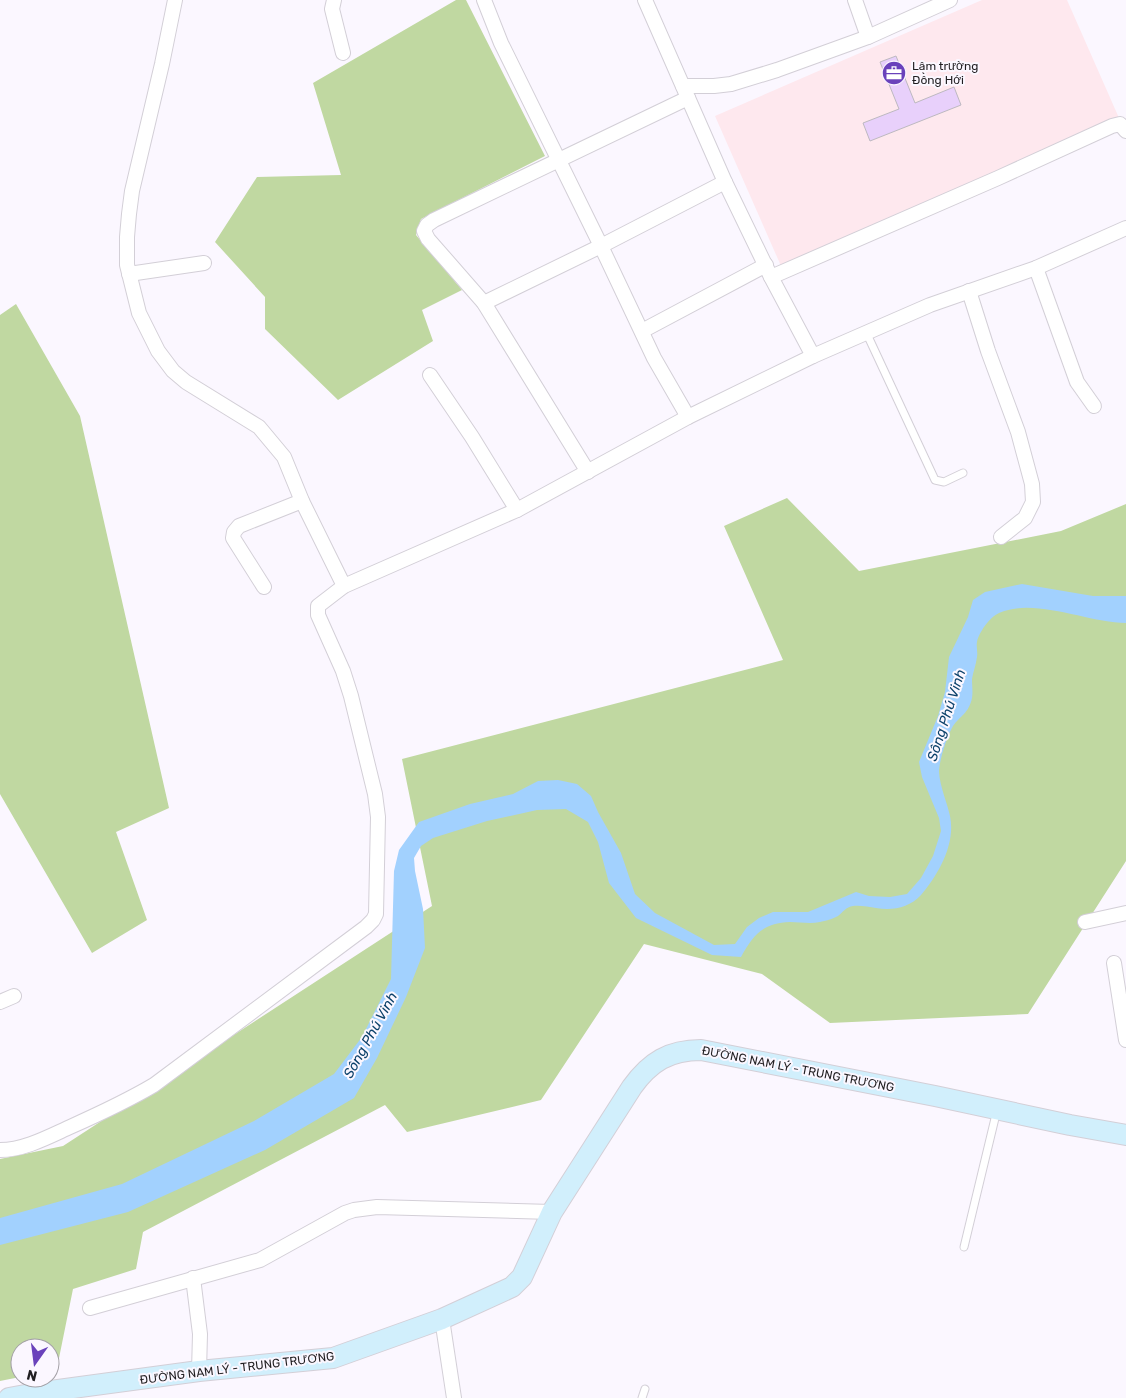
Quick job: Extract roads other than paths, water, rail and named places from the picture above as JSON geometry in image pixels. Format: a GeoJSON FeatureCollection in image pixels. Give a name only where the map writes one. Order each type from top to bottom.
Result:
{"type":"FeatureCollection","features":[{"type":"Feature","properties":{"kind":"main road","name":"ĐƯỜNG NAM LÝ - TRUNG TRƯƠNG"},"geometry":{"type":"LineString","coordinates":[[9,1398],[199,1371],[324,1360],[349,1353],[442,1319],[512,1287],[522,1277],[552,1212],[638,1078],[654,1063],[680,1051],[701,1050],[1126,1135]]}},
{"type":"Feature","properties":{"kind":"street"},"geometry":{"type":"LineString","coordinates":[[175,0],[132,191],[127,237],[127,265],[138,313],[164,361],[186,382],[259,427],[270,438],[284,457],[302,501],[344,586]]}},
{"type":"Feature","properties":{"kind":"street"},"geometry":{"type":"LineString","coordinates":[[334,0],[332,9],[343,53]]}},
{"type":"Feature","properties":{"kind":"street"},"geometry":{"type":"LineString","coordinates":[[484,0],[501,43],[654,358],[688,418]]}},
{"type":"Feature","properties":{"kind":"street"},"geometry":{"type":"LineString","coordinates":[[645,0],[725,182],[813,356]]}},
{"type":"Feature","properties":{"kind":"street"},"geometry":{"type":"LineString","coordinates":[[855,0],[868,36]]}},
{"type":"Feature","properties":{"kind":"street"},"geometry":{"type":"LineString","coordinates":[[588,472],[484,303],[428,239],[424,231],[427,225],[559,160],[685,92],[731,84],[803,61],[868,36],[950,0]]}},
{"type":"Feature","properties":{"kind":"street"},"geometry":{"type":"LineString","coordinates":[[642,331],[769,271],[998,178],[1112,126],[1120,124],[1126,130]]}},
{"type":"Feature","properties":{"kind":"street"},"geometry":{"type":"LineString","coordinates":[[484,303],[601,246],[725,182]]}},
{"type":"Feature","properties":{"kind":"street"},"geometry":{"type":"LineString","coordinates":[[0,1150],[18,1148],[51,1135],[112,1108],[154,1085],[373,920],[376,914],[378,817],[375,794],[351,696],[343,671],[318,615],[318,606],[344,586],[517,510],[688,418],[813,356],[930,304],[1036,268],[1126,228]]}},
{"type":"Feature","properties":{"kind":"street"},"geometry":{"type":"LineString","coordinates":[[129,274],[204,263]]}},
{"type":"Feature","properties":{"kind":"street"},"geometry":{"type":"LineString","coordinates":[[1036,268],[1077,382],[1094,406]]}},
{"type":"Feature","properties":{"kind":"street"},"geometry":{"type":"LineString","coordinates":[[969,291],[988,351],[1018,432],[1032,484],[1033,502],[1025,518],[1002,537]]}},
{"type":"Feature","properties":{"kind":"street"},"geometry":{"type":"LineString","coordinates":[[430,374],[517,510]]}},
{"type":"Feature","properties":{"kind":"street"},"geometry":{"type":"LineString","coordinates":[[264,587],[233,538],[234,532],[239,526],[302,501]]}},
{"type":"Feature","properties":{"kind":"street"},"geometry":{"type":"LineString","coordinates":[[1085,922],[1126,913]]}},
{"type":"Feature","properties":{"kind":"street"},"geometry":{"type":"LineString","coordinates":[[1114,963],[1126,1040]]}},
{"type":"Feature","properties":{"kind":"street"},"geometry":{"type":"LineString","coordinates":[[0,1002],[14,996]]}},
{"type":"Feature","properties":{"kind":"street"},"geometry":{"type":"LineString","coordinates":[[90,1308],[267,1257],[336,1217],[354,1210],[377,1207],[552,1212]]}},
{"type":"Feature","properties":{"kind":"street"},"geometry":{"type":"LineString","coordinates":[[193,1278],[200,1329],[199,1371]]}},
{"type":"Feature","properties":{"kind":"street"},"geometry":{"type":"LineString","coordinates":[[442,1319],[454,1398]]}},
{"type":"Feature","properties":{"kind":"lane"},"geometry":{"type":"LineString","coordinates":[[866,332],[935,480],[944,482],[963,473]]}},
{"type":"Feature","properties":{"kind":"lane"},"geometry":{"type":"LineString","coordinates":[[964,1247],[997,1109]]}},
{"type":"Feature","properties":{"kind":"lane"},"geometry":{"type":"LineString","coordinates":[[642,1398],[645,1389]]}},
{"type":"Feature","properties":{"kind":"water","name":"Sông Phú Vinh"},"geometry":{"type":"Polygon","coordinates":[[[1022,584],[1093,596],[1126,596],[1126,623],[1029,608],[1013,609],[999,613],[985,625],[977,642],[971,703],[967,711],[951,730],[939,767],[941,783],[950,816],[951,827],[948,848],[934,878],[921,895],[911,903],[906,906],[888,909],[853,906],[838,916],[824,921],[812,923],[790,922],[773,925],[760,932],[750,942],[741,957],[712,955],[636,918],[609,883],[598,842],[588,822],[566,809],[537,810],[487,821],[433,838],[421,846],[414,858],[423,909],[425,948],[406,997],[377,1058],[354,1098],[265,1150],[128,1212],[0,1245],[0,1218],[122,1184],[254,1121],[334,1074],[362,1037],[391,979],[394,871],[399,850],[419,822],[470,804],[513,794],[538,781],[558,780],[577,784],[591,796],[621,853],[635,894],[655,913],[714,945],[735,944],[747,927],[759,918],[773,912],[808,912],[856,892],[869,896],[890,897],[907,894],[921,878],[933,856],[941,831],[939,818],[922,777],[919,762],[938,716],[945,692],[949,657],[968,617],[973,600],[985,592],[1022,584]]]}},
{"type":"Feature","properties":{"kind":"place","name":"Lâm trường Đồng Hới"},"geometry":{"type":"Point","coordinates":[894,73]}}]}
